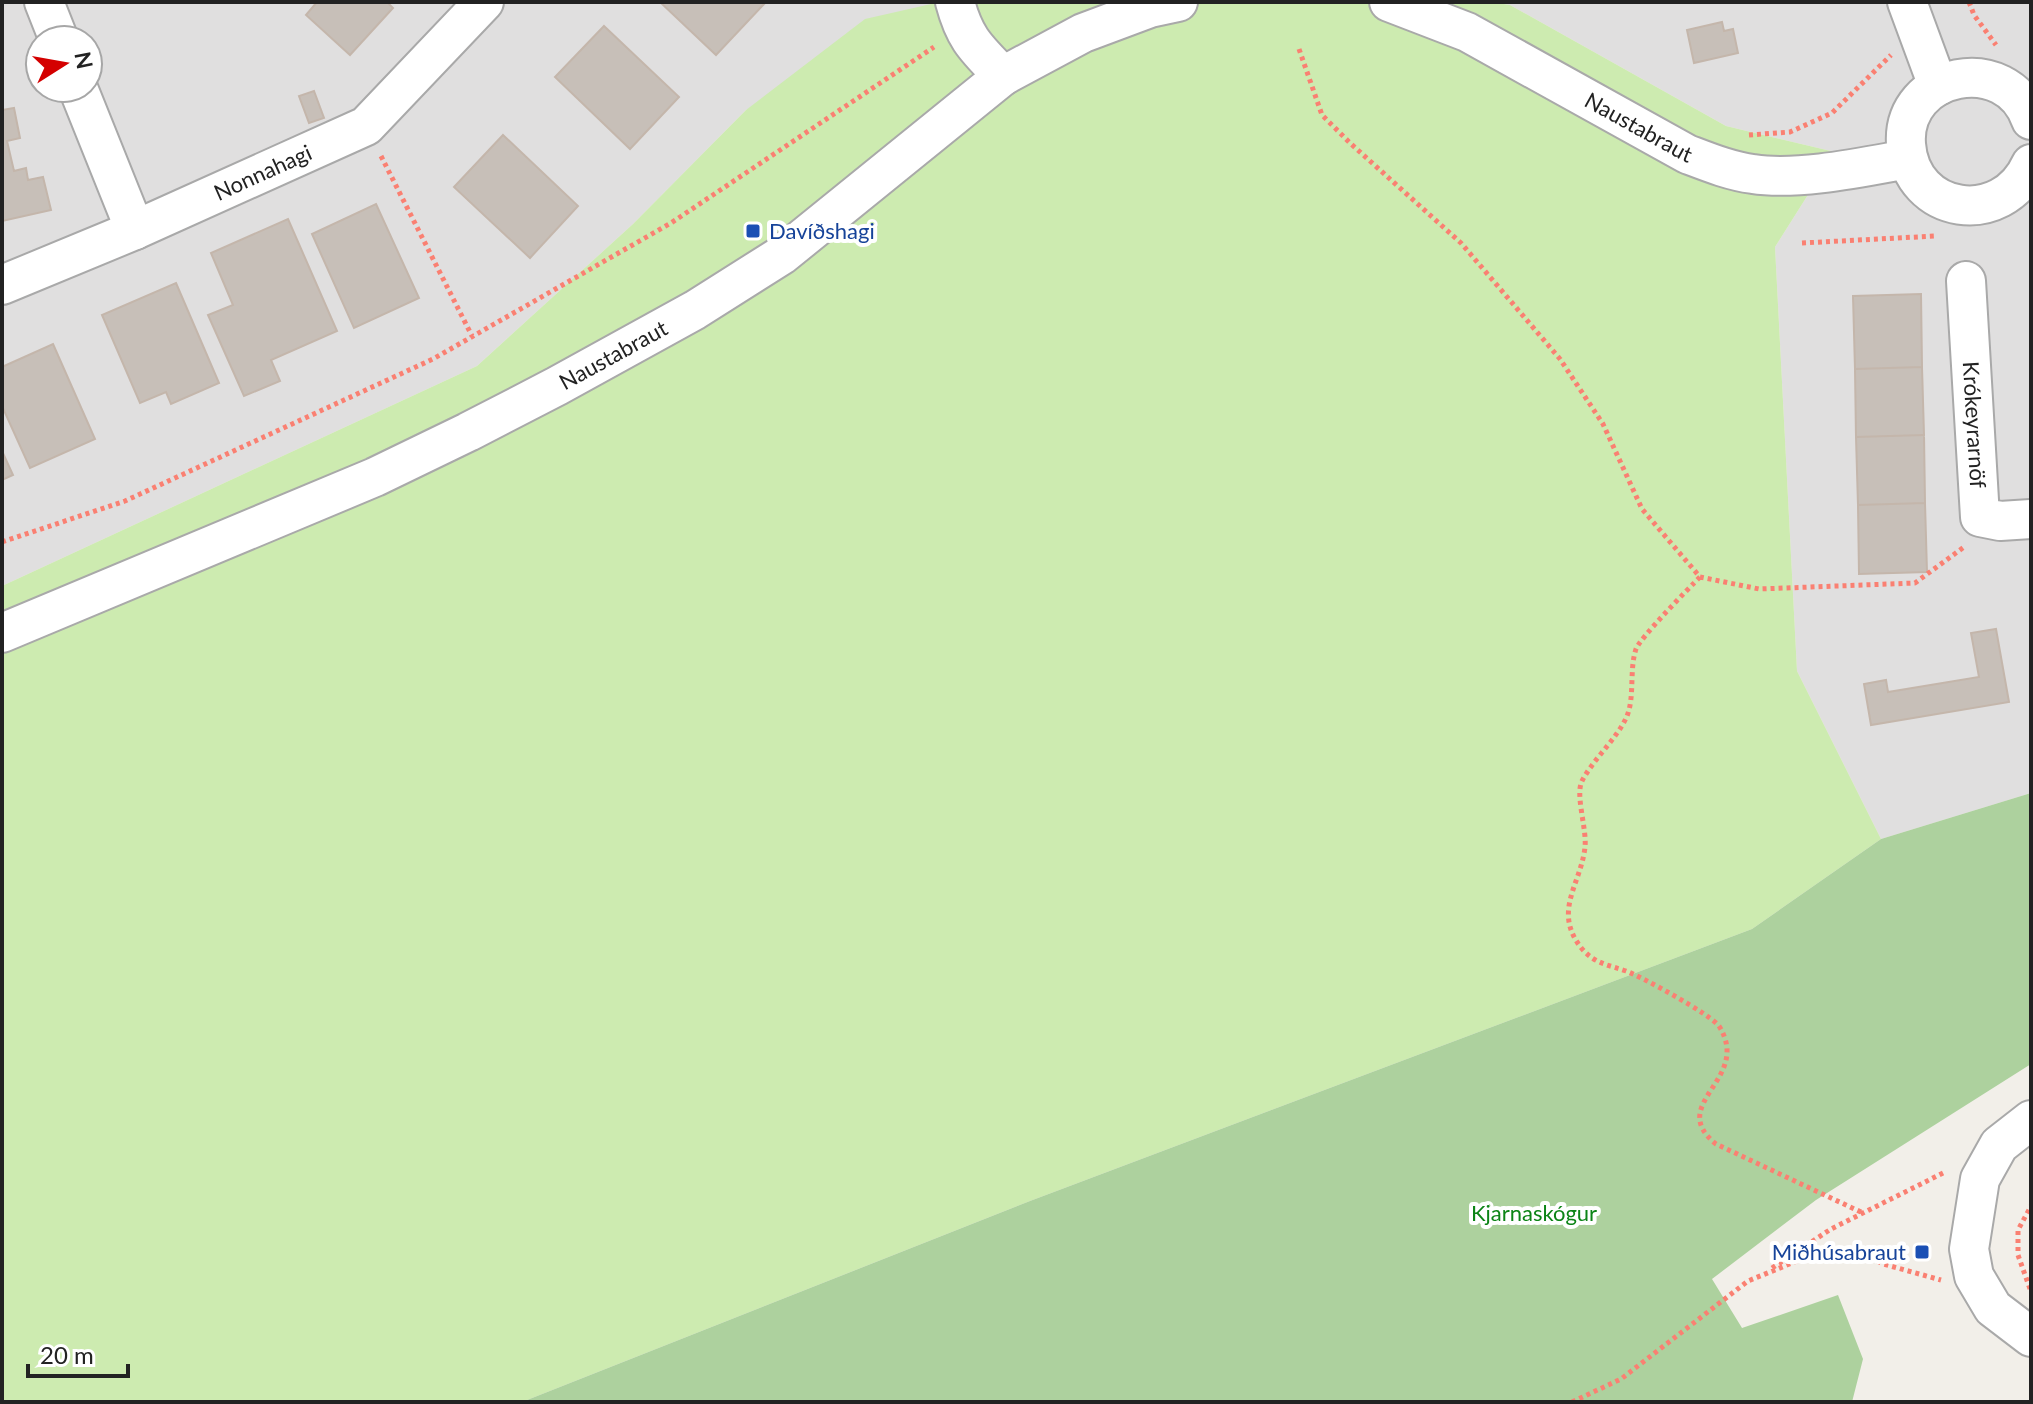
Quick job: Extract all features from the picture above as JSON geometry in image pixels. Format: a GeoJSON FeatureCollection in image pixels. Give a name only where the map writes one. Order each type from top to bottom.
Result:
{"type":"FeatureCollection","features":[{"type":"Feature","properties":{"kind":"street"},"geometry":{"type":"LineString","coordinates":[[44,2],[53,24]]}},
{"type":"Feature","properties":{"kind":"street","name":"Nonnahagi"},"geometry":{"type":"LineString","coordinates":[[2,285],[135,230],[366,126],[484,2]]}},
{"type":"Feature","properties":{"kind":"street","name":"Naustabraut"},"geometry":{"type":"LineString","coordinates":[[2,633],[375,477],[468,432],[636,343],[782,255],[1003,76],[1083,33],[1150,8],[1178,2]]}},
{"type":"Feature","properties":{"kind":"street","name":"Naustabraut"},"geometry":{"type":"LineString","coordinates":[[1389,2],[1467,32],[1687,154],[1716,165],[1753,175],[1789,175],[1908,159]]}},
{"type":"Feature","properties":{"kind":"street"},"geometry":{"type":"LineString","coordinates":[[1907,2],[1938,86]]}},
{"type":"Feature","properties":{"kind":"street"},"geometry":{"type":"LineString","coordinates":[[959,15],[973,45],[1003,76]]}},
{"type":"Feature","properties":{"kind":"street"},"geometry":{"type":"LineString","coordinates":[[2031,120],[2018,97],[2001,84],[1980,77],[1958,78],[1938,86],[1925,96],[1914,110],[1906,142],[1908,159],[1917,178],[1932,194],[1950,203],[1971,207],[1992,203],[2011,193],[2025,177],[2031,164]]}},
{"type":"Feature","properties":{"kind":"street"},"geometry":{"type":"LineString","coordinates":[[84,104],[135,230]]}},
{"type":"Feature","properties":{"kind":"street","name":"Krókeyrarnöf"},"geometry":{"type":"LineString","coordinates":[[1966,281],[1980,517],[2016,520]]}},
{"type":"Feature","properties":{"kind":"street"},"geometry":{"type":"LineString","coordinates":[[2031,1120],[1999,1145],[1980,1179],[1969,1249],[1974,1276],[1993,1308],[2031,1337]]}},
{"type":"Feature","properties":{"kind":"path"},"geometry":{"type":"LineString","coordinates":[[1969,2],[1974,15],[1998,48]]}},
{"type":"Feature","properties":{"kind":"path"},"geometry":{"type":"LineString","coordinates":[[2,542],[125,501],[433,359],[671,223],[959,15]]}},
{"type":"Feature","properties":{"kind":"path"},"geometry":{"type":"LineString","coordinates":[[1748,135],[1790,132],[1832,113],[1886,58],[1919,38]]}},
{"type":"Feature","properties":{"kind":"path"},"geometry":{"type":"LineString","coordinates":[[1299,49],[1322,115],[1461,243],[1560,359],[1603,424],[1642,509],[1700,577],[1759,589],[1915,583],[2016,520]]}},
{"type":"Feature","properties":{"kind":"path"},"geometry":{"type":"LineString","coordinates":[[366,126],[472,336]]}},
{"type":"Feature","properties":{"kind":"path"},"geometry":{"type":"LineString","coordinates":[[1802,243],[1941,236]]}},
{"type":"Feature","properties":{"kind":"path"},"geometry":{"type":"LineString","coordinates":[[1700,577],[1636,647],[1628,715],[1580,784],[1585,847],[1571,891],[1569,923],[1575,938],[1596,961],[1626,971],[1700,1009],[1721,1029],[1726,1043],[1725,1070],[1702,1102],[1699,1113],[1700,1126],[1706,1136],[1716,1144],[1863,1213]]}},
{"type":"Feature","properties":{"kind":"path"},"geometry":{"type":"LineString","coordinates":[[1762,1275],[1831,1229],[1999,1145]]}},
{"type":"Feature","properties":{"kind":"path"},"geometry":{"type":"LineString","coordinates":[[2031,1206],[2018,1230],[2018,1255],[2031,1290]]}},
{"type":"Feature","properties":{"kind":"path"},"geometry":{"type":"LineString","coordinates":[[1572,1402],[1621,1379],[1748,1281],[1814,1254],[1855,1250],[1883,1264],[1940,1280],[2021,1267]]}},
{"type":"Feature","properties":{"kind":"shaded area"},"geometry":{"type":"Polygon","coordinates":[[[2,2],[940,2],[746,110],[633,224],[477,366],[2,586],[2,2]]]}},
{"type":"Feature","properties":{"kind":"shaded area"},"geometry":{"type":"Polygon","coordinates":[[[1491,2],[2031,2],[2031,793],[1881,839],[1797,671],[1775,247],[1835,152],[1726,126],[1510,5],[1491,2]]]}},
{"type":"Feature","properties":{"kind":"green space"},"geometry":{"type":"Polygon","coordinates":[[[940,2],[1491,2],[1510,5],[1726,126],[1835,152],[1775,247],[1797,671],[1881,839],[1752,929],[1030,1201],[522,1402],[2,1402],[2,586],[477,366],[633,224],[746,110],[865,19],[940,2]]]}},
{"type":"Feature","properties":{"kind":"green space","name":"Kjarnaskógur"},"geometry":{"type":"Polygon","coordinates":[[[2031,793],[2031,1064],[1816,1200],[1712,1279],[1742,1328],[1838,1295],[1863,1359],[1852,1402],[522,1402],[1030,1201],[1752,929],[1881,839],[2031,793]]]}},
{"type":"Feature","properties":{"kind":"building"},"geometry":{"type":"Polygon","coordinates":[[[317,2],[387,2],[393,8],[350,55],[306,15],[317,2]]]}},
{"type":"Feature","properties":{"kind":"building"},"geometry":{"type":"Polygon","coordinates":[[[660,2],[764,2],[765,3],[716,55],[660,2]]]}},
{"type":"Feature","properties":{"kind":"building"},"geometry":{"type":"Polygon","coordinates":[[[1722,22],[1724,31],[1733,29],[1738,53],[1694,63],[1687,30],[1722,22]]]}},
{"type":"Feature","properties":{"kind":"building"},"geometry":{"type":"Polygon","coordinates":[[[604,26],[679,97],[630,149],[555,77],[604,26]]]}},
{"type":"Feature","properties":{"kind":"building"},"geometry":{"type":"Polygon","coordinates":[[[314,91],[324,118],[309,123],[299,96],[314,91]]]}},
{"type":"Feature","properties":{"kind":"building"},"geometry":{"type":"Polygon","coordinates":[[[14,108],[20,138],[7,141],[14,171],[26,168],[28,180],[43,177],[51,210],[2,221],[2,110],[14,108]]]}},
{"type":"Feature","properties":{"kind":"building"},"geometry":{"type":"Polygon","coordinates":[[[503,135],[578,206],[530,258],[454,187],[503,135]]]}},
{"type":"Feature","properties":{"kind":"building"},"geometry":{"type":"Polygon","coordinates":[[[376,204],[419,298],[354,328],[312,234],[376,204]]]}},
{"type":"Feature","properties":{"kind":"building"},"geometry":{"type":"Polygon","coordinates":[[[288,219],[337,331],[271,360],[280,381],[244,396],[208,315],[233,305],[211,253],[288,219]]]}},
{"type":"Feature","properties":{"kind":"building"},"geometry":{"type":"Polygon","coordinates":[[[176,283],[219,383],[171,404],[166,392],[140,403],[102,315],[176,283]]]}},
{"type":"Feature","properties":{"kind":"building"},"geometry":{"type":"Polygon","coordinates":[[[1921,294],[1922,367],[1855,369],[1853,296],[1921,294]]]}},
{"type":"Feature","properties":{"kind":"building"},"geometry":{"type":"Polygon","coordinates":[[[53,344],[95,439],[30,468],[2,406],[2,367],[53,344]]]}},
{"type":"Feature","properties":{"kind":"building"},"geometry":{"type":"Polygon","coordinates":[[[1922,367],[1924,435],[1856,437],[1855,369],[1922,367]]]}},
{"type":"Feature","properties":{"kind":"building"},"geometry":{"type":"Polygon","coordinates":[[[1924,435],[1925,503],[1858,505],[1856,437],[1924,435]]]}},
{"type":"Feature","properties":{"kind":"building"},"geometry":{"type":"Polygon","coordinates":[[[2,451],[13,475],[2,480],[2,451]]]}},
{"type":"Feature","properties":{"kind":"building"},"geometry":{"type":"Polygon","coordinates":[[[1925,503],[1927,572],[1859,574],[1858,505],[1925,503]]]}},
{"type":"Feature","properties":{"kind":"building"},"geometry":{"type":"Polygon","coordinates":[[[1996,629],[2009,702],[1871,725],[1864,684],[1886,680],[1888,692],[1979,677],[1971,633],[1996,629]]]}},
{"type":"Feature","properties":{"kind":"place","name":"Davíðshagi"},"geometry":{"type":"Point","coordinates":[753,231]}},
{"type":"Feature","properties":{"kind":"place","name":"Miðhúsabraut"},"geometry":{"type":"Point","coordinates":[1922,1252]}}]}
